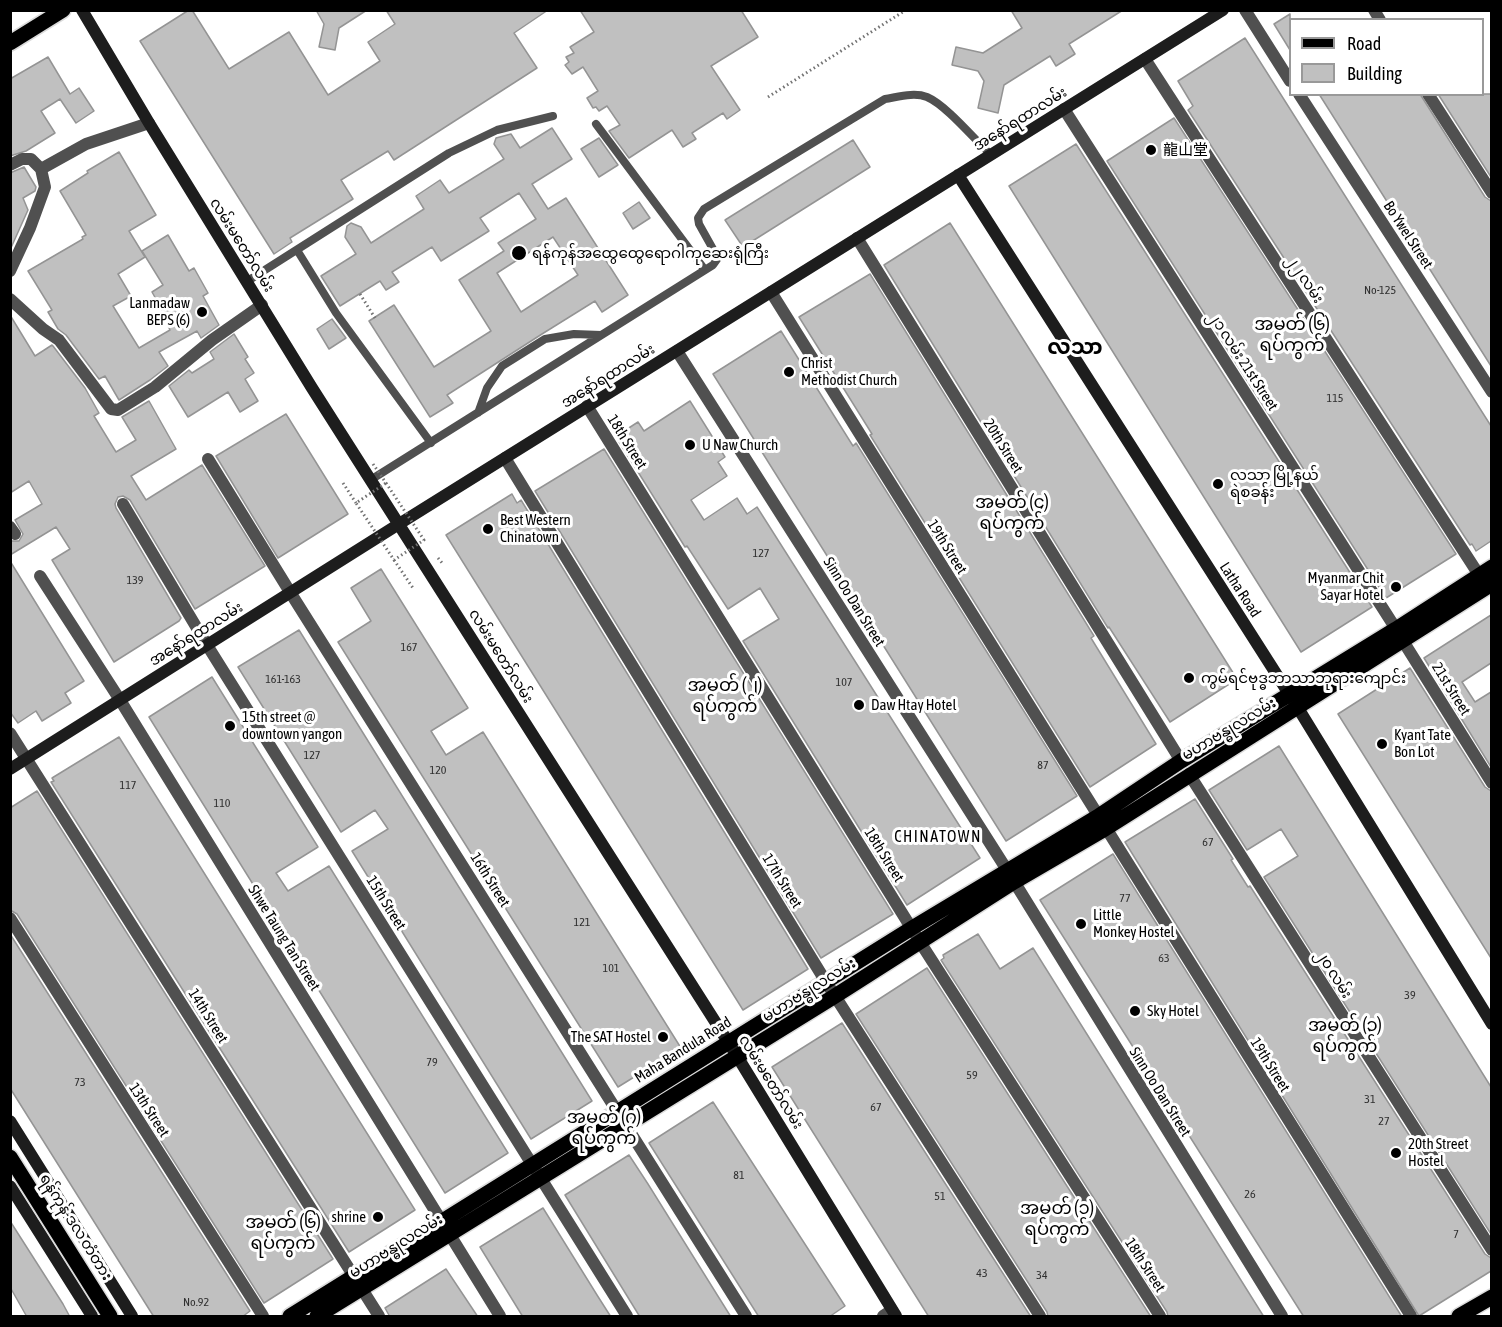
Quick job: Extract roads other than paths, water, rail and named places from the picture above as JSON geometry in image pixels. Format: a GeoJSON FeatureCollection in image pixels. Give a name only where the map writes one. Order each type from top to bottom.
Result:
{"type":"FeatureCollection","features":[{"type":"Feature","properties":{"kind":"main road"},"geometry":{"type":"LineString","coordinates":[[10,43],[63,10]]}},
{"type":"Feature","properties":{"kind":"main road","name":"လမ်းမတော်လမ်း"},"geometry":{"type":"LineString","coordinates":[[82,10],[246,282],[733,1049],[890,1314]]}},
{"type":"Feature","properties":{"kind":"main road","name":"အနော်ရထာလမ်း"},"geometry":{"type":"LineString","coordinates":[[10,770],[290,592],[1223,10]]}},
{"type":"Feature","properties":{"kind":"main road","name":"Latha Road"},"geometry":{"type":"LineString","coordinates":[[958,176],[1298,708],[1491,1024]]}},
{"type":"Feature","properties":{"kind":"main road","name":"မဟာဗန္ဓုလလမ်း"},"geometry":{"type":"LineString","coordinates":[[1185,768],[1298,708],[1400,635],[1447,604],[1488,582]]}},
{"type":"Feature","properties":{"kind":"main road","name":"မဟာဗန္ဓုလလမ်း"},"geometry":{"type":"LineString","coordinates":[[1101,823],[1185,768],[1288,694],[1400,635]]}},
{"type":"Feature","properties":{"kind":"main road","name":"Maha Bandula Road"},"geometry":{"type":"LineString","coordinates":[[733,1049],[826,982],[912,928],[1010,876],[1101,823]]}},
{"type":"Feature","properties":{"kind":"main road","name":"မဟာဗန္ဓုလလမ်း"},"geometry":{"type":"LineString","coordinates":[[316,1317],[359,1282],[733,1049],[835,996],[921,942],[1010,876]]}},
{"type":"Feature","properties":{"kind":"main road"},"geometry":{"type":"LineString","coordinates":[[10,1121],[132,1317]]}},
{"type":"Feature","properties":{"kind":"main road","name":"ရန်ကုန်-ဒလ တံတား"},"geometry":{"type":"LineString","coordinates":[[10,1157],[110,1317]]}},
{"type":"Feature","properties":{"kind":"main road"},"geometry":{"type":"LineString","coordinates":[[10,1186],[92,1317]]}},
{"type":"Feature","properties":{"kind":"main road"},"geometry":{"type":"LineString","coordinates":[[290,1317],[359,1282]]}},
{"type":"Feature","properties":{"kind":"main road"},"geometry":{"type":"LineString","coordinates":[[1459,1317],[1491,1297]]}},
{"type":"Feature","properties":{"kind":"street"},"geometry":{"type":"LineString","coordinates":[[1245,10],[1289,79]]}},
{"type":"Feature","properties":{"kind":"street","name":"၂၂ လမ်း"},"geometry":{"type":"LineString","coordinates":[[1145,59],[1488,582]]}},
{"type":"Feature","properties":{"kind":"street","name":"Bo Ywel Street"},"geometry":{"type":"LineString","coordinates":[[1300,96],[1491,392]]}},
{"type":"Feature","properties":{"kind":"street"},"geometry":{"type":"LineString","coordinates":[[1429,96],[1491,193]]}},
{"type":"Feature","properties":{"kind":"street","name":"၂၁ လမ်း 21st Street"},"geometry":{"type":"LineString","coordinates":[[1064,109],[1400,635]]}},
{"type":"Feature","properties":{"kind":"street"},"geometry":{"type":"LineString","coordinates":[[41,169],[86,144],[149,123]]}},
{"type":"Feature","properties":{"kind":"street"},"geometry":{"type":"LineString","coordinates":[[10,165],[22,159],[31,159],[41,169],[45,187],[30,228],[10,271]]}},
{"type":"Feature","properties":{"kind":"street","name":"20th Street"},"geometry":{"type":"LineString","coordinates":[[857,238],[1185,768]]}},
{"type":"Feature","properties":{"kind":"street","name":"19th Street"},"geometry":{"type":"LineString","coordinates":[[771,292],[1411,1317]]}},
{"type":"Feature","properties":{"kind":"street"},"geometry":{"type":"LineString","coordinates":[[10,299],[43,329],[59,340],[111,409],[118,410],[155,387],[212,340],[262,305]]}},
{"type":"Feature","properties":{"kind":"street","name":"Sinn Oo Dan Street"},"geometry":{"type":"LineString","coordinates":[[677,351],[1010,876],[1282,1317]]}},
{"type":"Feature","properties":{"kind":"street","name":"18th Street"},"geometry":{"type":"LineString","coordinates":[[587,406],[912,928],[1160,1317]]}},
{"type":"Feature","properties":{"kind":"street","name":"17th Street"},"geometry":{"type":"LineString","coordinates":[[504,458],[826,982],[1040,1317]]}},
{"type":"Feature","properties":{"kind":"street","name":"16th Street"},"geometry":{"type":"LineString","coordinates":[[208,459],[746,1317]]}},
{"type":"Feature","properties":{"kind":"street","name":"15th Street"},"geometry":{"type":"LineString","coordinates":[[123,504],[207,645],[627,1317]]}},
{"type":"Feature","properties":{"kind":"street","name":"Shwe Taung Tan Street"},"geometry":{"type":"LineString","coordinates":[[40,576],[120,700],[500,1317]]}},
{"type":"Feature","properties":{"kind":"street","name":"21st Street"},"geometry":{"type":"LineString","coordinates":[[1400,635],[1491,783]]}},
{"type":"Feature","properties":{"kind":"street","name":"14th Street"},"geometry":{"type":"LineString","coordinates":[[10,733],[380,1317]]}},
{"type":"Feature","properties":{"kind":"street","name":"၂၀ လမ်း"},"geometry":{"type":"LineString","coordinates":[[1185,768],[1491,1250]]}},
{"type":"Feature","properties":{"kind":"street","name":"13th Street"},"geometry":{"type":"LineString","coordinates":[[10,918],[263,1317]]}},
{"type":"Feature","properties":{"kind":"lane"},"geometry":{"type":"LineString","coordinates":[[372,479],[713,265],[718,258],[698,218],[704,209],[885,99],[907,95],[926,97],[942,107],[991,155]]}},
{"type":"Feature","properties":{"kind":"lane"},"geometry":{"type":"LineString","coordinates":[[246,282],[448,153],[497,130],[553,116]]}},
{"type":"Feature","properties":{"kind":"lane"},"geometry":{"type":"LineString","coordinates":[[596,124],[705,270]]}},
{"type":"Feature","properties":{"kind":"lane"},"geometry":{"type":"LineString","coordinates":[[297,250],[336,313],[431,443]]}},
{"type":"Feature","properties":{"kind":"lane"},"geometry":{"type":"LineString","coordinates":[[478,414],[487,388],[502,366],[544,339],[574,334],[602,335]]}},
{"type":"Feature","properties":{"kind":"place","name":"龍山堂"},"geometry":{"type":"Point","coordinates":[1151,150]}},
{"type":"Feature","properties":{"kind":"place","name":"ရန်ကုန်အထွေထွေရောဂါကုဆေးရုံကြီး"},"geometry":{"type":"Point","coordinates":[519,253]}},
{"type":"Feature","properties":{"kind":"place","name":"Lanmadaw BEPS (6)"},"geometry":{"type":"Point","coordinates":[202,312]}},
{"type":"Feature","properties":{"kind":"place","name":"Christ Methodist Church"},"geometry":{"type":"Point","coordinates":[789,372]}},
{"type":"Feature","properties":{"kind":"place","name":"U Naw Church"},"geometry":{"type":"Point","coordinates":[690,445]}},
{"type":"Feature","properties":{"kind":"place","name":"လသာ မြို့နယ် ရဲစခန်း"},"geometry":{"type":"Point","coordinates":[1218,484]}},
{"type":"Feature","properties":{"kind":"place","name":"Best Western Chinatown"},"geometry":{"type":"Point","coordinates":[488,529]}},
{"type":"Feature","properties":{"kind":"place","name":"Myanmar Chit Sayar Hotel"},"geometry":{"type":"Point","coordinates":[1396,587]}},
{"type":"Feature","properties":{"kind":"place","name":"ကွမ်ရင်ဗုဒ္ဓဘာသာဘုရားကျောင်း"},"geometry":{"type":"Point","coordinates":[1189,678]}},
{"type":"Feature","properties":{"kind":"place","name":"Daw Htay Hotel"},"geometry":{"type":"Point","coordinates":[859,705]}},
{"type":"Feature","properties":{"kind":"place","name":"15th street @ downtown yangon"},"geometry":{"type":"Point","coordinates":[230,726]}},
{"type":"Feature","properties":{"kind":"place","name":"Kyant Tate Bon Lot"},"geometry":{"type":"Point","coordinates":[1382,744]}},
{"type":"Feature","properties":{"kind":"place","name":"Little Monkey Hostel"},"geometry":{"type":"Point","coordinates":[1081,924]}},
{"type":"Feature","properties":{"kind":"place","name":"Sky Hotel"},"geometry":{"type":"Point","coordinates":[1135,1011]}},
{"type":"Feature","properties":{"kind":"place","name":"The SAT Hostel"},"geometry":{"type":"Point","coordinates":[663,1037]}},
{"type":"Feature","properties":{"kind":"place","name":"20th Street Hostel"},"geometry":{"type":"Point","coordinates":[1396,1153]}},
{"type":"Feature","properties":{"kind":"place","name":"shrine"},"geometry":{"type":"Point","coordinates":[378,1217]}},
{"type":"Feature","properties":{"kind":"district","name":"အမှတ် (၆) ရပ်ကွက်"},"geometry":{"type":"Point","coordinates":[1292,334]}},
{"type":"Feature","properties":{"kind":"district","name":"လသာ"},"geometry":{"type":"Point","coordinates":[1075,347]}},
{"type":"Feature","properties":{"kind":"district","name":"အမှတ် (၄) ရပ်ကွက်"},"geometry":{"type":"Point","coordinates":[1012,512]}},
{"type":"Feature","properties":{"kind":"district","name":"အမှတ် (၂) ရပ်ကွက်"},"geometry":{"type":"Point","coordinates":[725,695]}},
{"type":"Feature","properties":{"kind":"district","name":"CHINATOWN"},"geometry":{"type":"Point","coordinates":[938,837]}},
{"type":"Feature","properties":{"kind":"district","name":"အမှတ် (၃) ရပ်ကွက်"},"geometry":{"type":"Point","coordinates":[1345,1035]}},
{"type":"Feature","properties":{"kind":"district","name":"အမှတ် (၇) ရပ်ကွက်"},"geometry":{"type":"Point","coordinates":[604,1127]}},
{"type":"Feature","properties":{"kind":"district","name":"အမှတ် (၁) ရပ်ကွက်"},"geometry":{"type":"Point","coordinates":[1057,1218]}},
{"type":"Feature","properties":{"kind":"district","name":"အမှတ် (၆) ရပ်ကွက်"},"geometry":{"type":"Point","coordinates":[283,1232]}}]}
